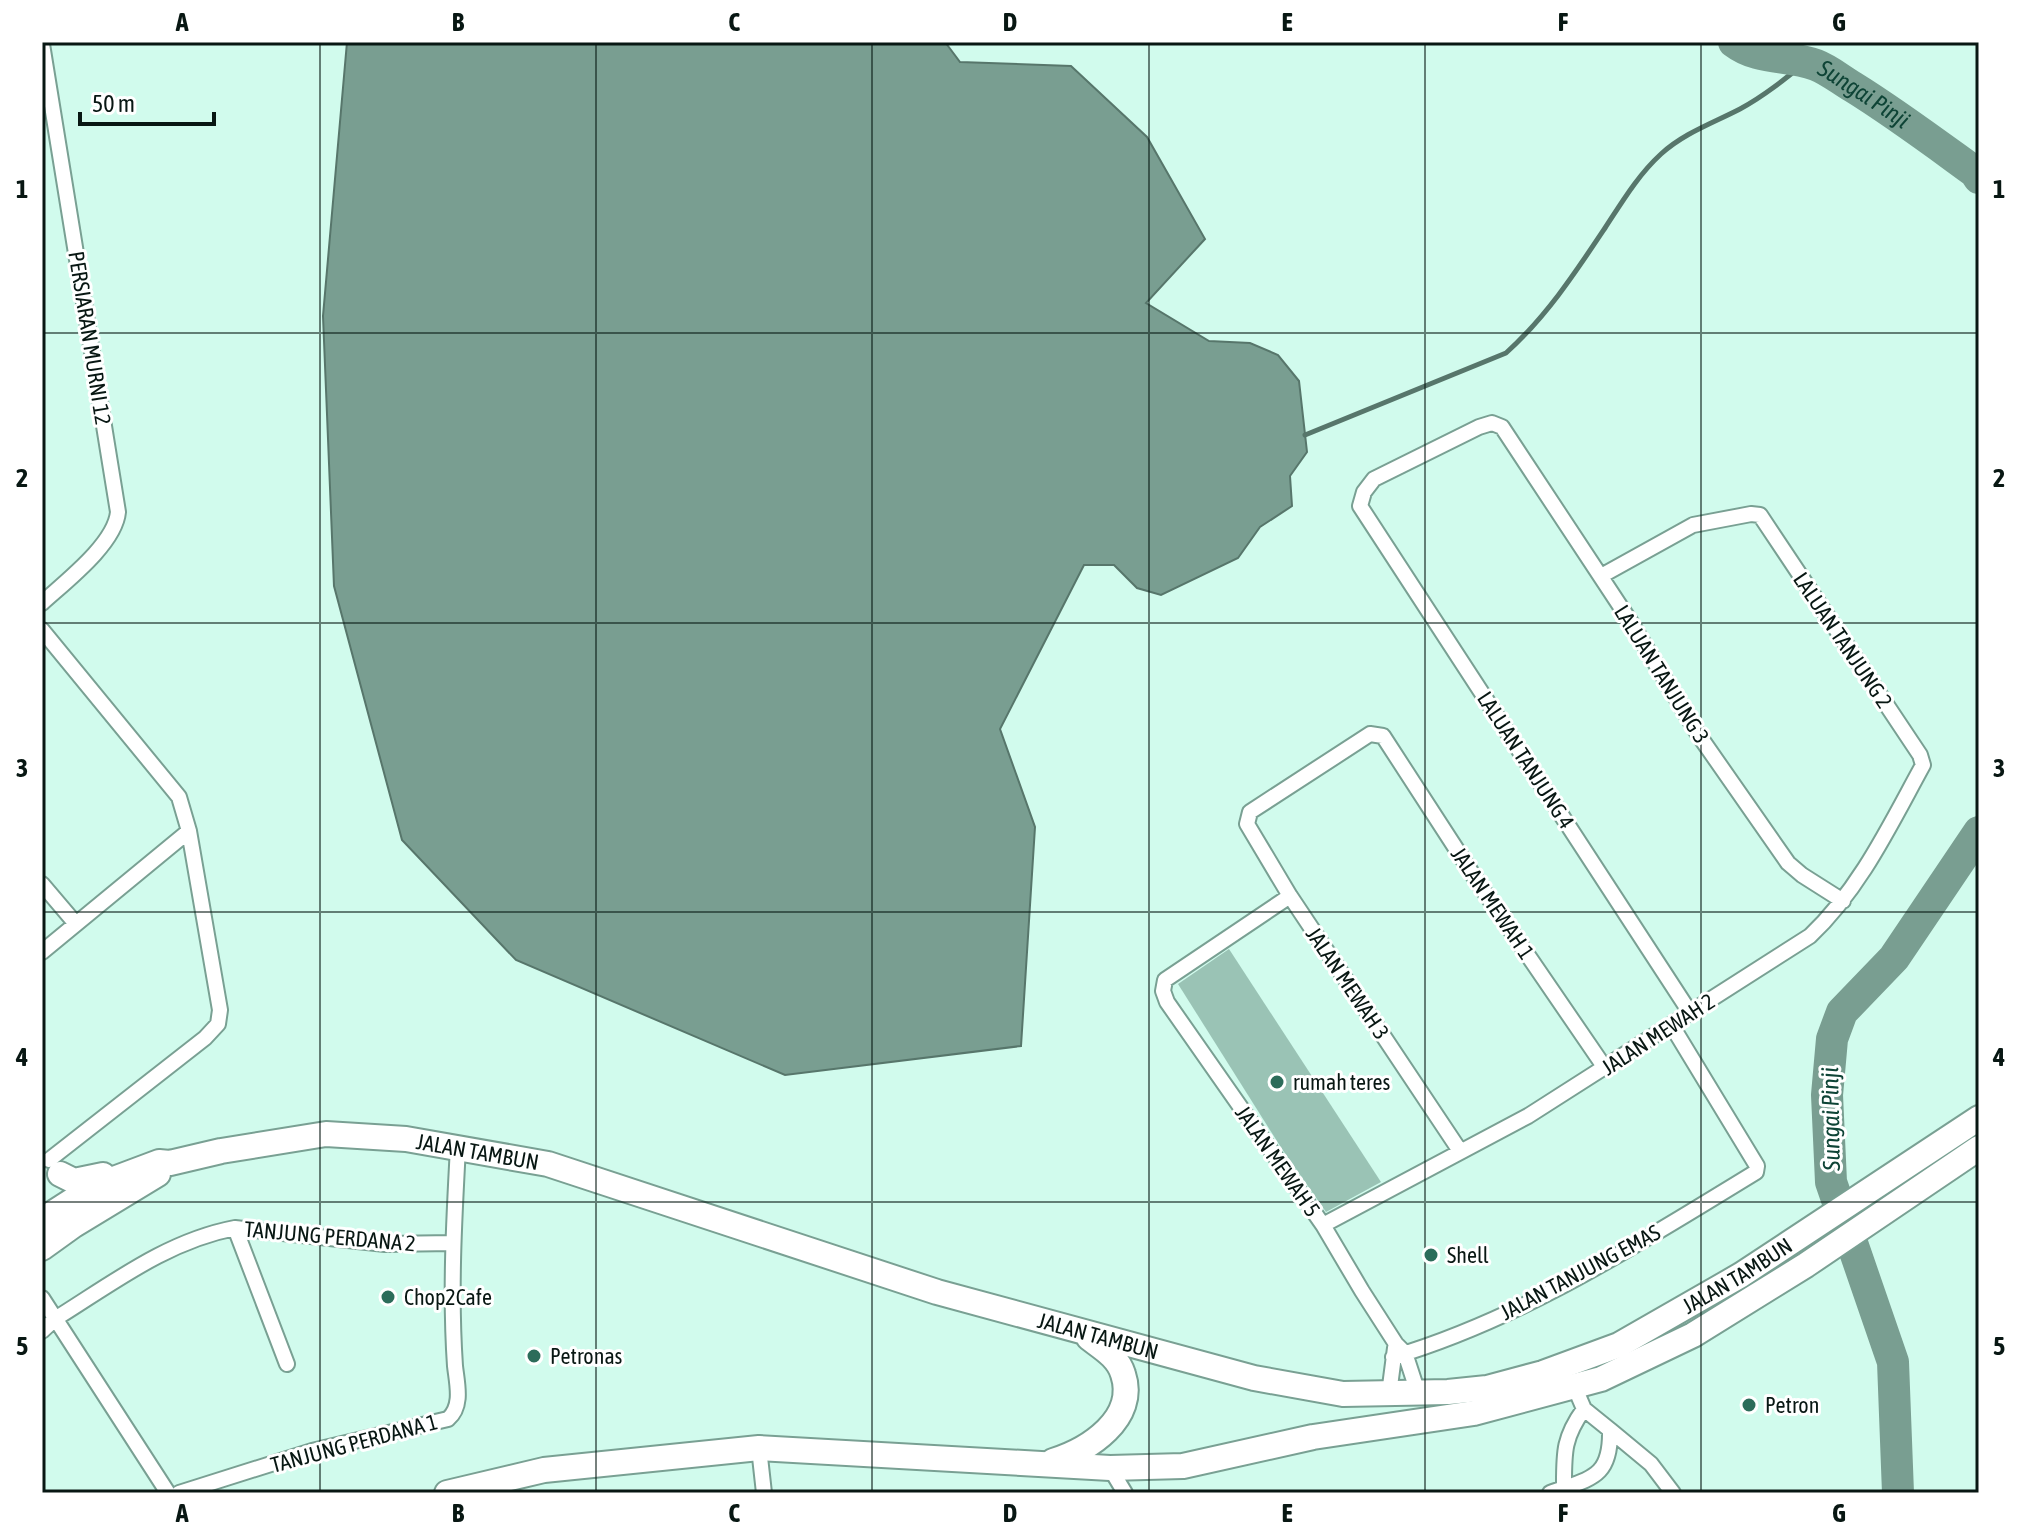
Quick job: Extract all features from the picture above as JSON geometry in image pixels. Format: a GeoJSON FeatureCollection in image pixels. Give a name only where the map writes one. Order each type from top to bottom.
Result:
{"type":"FeatureCollection","features":[{"type":"Feature","properties":{"kind":"main road","name":"JALAN TAMBUN"},"geometry":{"type":"LineString","coordinates":[[42,1220],[95,1186],[160,1164],[326,1134],[406,1139],[548,1164],[937,1292],[1254,1378],[1343,1394],[1418,1393],[1487,1388],[1543,1373],[1619,1345],[1669,1318],[1790,1243],[1979,1118]]}},
{"type":"Feature","properties":{"kind":"main road","name":"JALAN TAMBUN"},"geometry":{"type":"LineString","coordinates":[[447,1493],[544,1470],[759,1448],[1110,1468],[1183,1466],[1313,1437],[1474,1413],[1541,1397],[1580,1398],[1624,1370],[1693,1335],[1806,1265],[1979,1148]]}},
{"type":"Feature","properties":{"kind":"main road"},"geometry":{"type":"LineString","coordinates":[[50,1162],[70,1180],[81,1181],[127,1167],[160,1164]]}},
{"type":"Feature","properties":{"kind":"main road"},"geometry":{"type":"LineString","coordinates":[[42,1213],[62,1190],[50,1162]]}},
{"type":"Feature","properties":{"kind":"main road","name":"JALAN TAMBUN"},"geometry":{"type":"LineString","coordinates":[[42,1248],[163,1171],[160,1164]]}},
{"type":"Feature","properties":{"kind":"main road"},"geometry":{"type":"LineString","coordinates":[[1043,1464],[1089,1446],[1107,1431],[1119,1415],[1124,1400],[1123,1374],[1116,1362],[1077,1330]]}},
{"type":"Feature","properties":{"kind":"street","name":"PERSIARAN MURNI 12"},"geometry":{"type":"LineString","coordinates":[[42,44],[118,512],[115,528],[89,559],[42,603]]}},
{"type":"Feature","properties":{"kind":"street","name":"LALUAN TANJUNG 3"},"geometry":{"type":"LineString","coordinates":[[1360,506],[1364,492],[1374,479],[1479,427],[1492,423],[1502,427],[1601,576],[1698,734],[1788,863],[1843,901]]}},
{"type":"Feature","properties":{"kind":"street","name":"LALUAN TANJUNG 4"},"geometry":{"type":"LineString","coordinates":[[1360,506],[1691,1014]]}},
{"type":"Feature","properties":{"kind":"street","name":"LALUAN TANJUNG 2"},"geometry":{"type":"LineString","coordinates":[[1601,576],[1693,525],[1760,515],[1920,755],[1923,765]]}},
{"type":"Feature","properties":{"kind":"street"},"geometry":{"type":"LineString","coordinates":[[42,630],[179,797],[189,831],[220,1010],[218,1024],[205,1038],[50,1162]]}},
{"type":"Feature","properties":{"kind":"street","name":"JALAN MEWAH 3"},"geometry":{"type":"LineString","coordinates":[[1383,736],[1370,734],[1250,812],[1247,818],[1249,828],[1290,896],[1460,1151]]}},
{"type":"Feature","properties":{"kind":"street","name":"JALAN MEWAH 1"},"geometry":{"type":"LineString","coordinates":[[1383,736],[1477,881],[1605,1068]]}},
{"type":"Feature","properties":{"kind":"street","name":"JALAN MEWAH 2"},"geometry":{"type":"LineString","coordinates":[[1323,1225],[1528,1116],[1810,936],[1843,901],[1878,848],[1923,765]]}},
{"type":"Feature","properties":{"kind":"street"},"geometry":{"type":"LineString","coordinates":[[42,952],[189,831]]}},
{"type":"Feature","properties":{"kind":"street"},"geometry":{"type":"LineString","coordinates":[[42,884],[76,924]]}},
{"type":"Feature","properties":{"kind":"street","name":"JALAN MEWAH 5"},"geometry":{"type":"LineString","coordinates":[[1290,896],[1165,980],[1163,991],[1167,1002],[1323,1225],[1398,1351],[1418,1393]]}},
{"type":"Feature","properties":{"kind":"street","name":"JALAN TANJUNG EMAS"},"geometry":{"type":"LineString","coordinates":[[1398,1351],[1527,1304],[1594,1269],[1758,1170],[1672,1026]]}},
{"type":"Feature","properties":{"kind":"street"},"geometry":{"type":"LineString","coordinates":[[453,1243],[458,1147]]}},
{"type":"Feature","properties":{"kind":"street"},"geometry":{"type":"LineString","coordinates":[[235,1228],[287,1364]]}},
{"type":"Feature","properties":{"kind":"street","name":"TANJUNG PERDANA 2"},"geometry":{"type":"LineString","coordinates":[[42,1331],[55,1319],[164,1250],[198,1236],[235,1228],[385,1244],[453,1243]]}},
{"type":"Feature","properties":{"kind":"street","name":"TANJUNG PERDANA 1"},"geometry":{"type":"LineString","coordinates":[[179,1493],[312,1451],[448,1419],[456,1412],[453,1243]]}},
{"type":"Feature","properties":{"kind":"street"},"geometry":{"type":"LineString","coordinates":[[42,1298],[168,1493]]}},
{"type":"Feature","properties":{"kind":"street"},"geometry":{"type":"LineString","coordinates":[[1389,1394],[1398,1351]]}},
{"type":"Feature","properties":{"kind":"street"},"geometry":{"type":"LineString","coordinates":[[1610,1430],[1610,1448],[1605,1466],[1588,1479],[1557,1490],[1566,1438],[1580,1398],[1610,1430],[1651,1464],[1673,1493]]}},
{"type":"Feature","properties":{"kind":"street"},"geometry":{"type":"LineString","coordinates":[[759,1448],[764,1493]]}},
{"type":"Feature","properties":{"kind":"street"},"geometry":{"type":"LineString","coordinates":[[1110,1468],[1125,1493]]}},
{"type":"Feature","properties":{"kind":"water"},"geometry":{"type":"Polygon","coordinates":[[[347,42],[945,42],[960,62],[1071,66],[1147,137],[1205,239],[1146,303],[1209,341],[1250,343],[1278,355],[1299,381],[1307,452],[1290,476],[1292,506],[1260,527],[1238,558],[1161,595],[1137,588],[1114,565],[1084,565],[1000,729],[1035,827],[1021,1046],[785,1075],[516,960],[402,840],[334,586],[323,316],[347,42]]]}},
{"type":"Feature","properties":{"kind":"building","name":"rumah teres"},"geometry":{"type":"Polygon","coordinates":[[[1229,949],[1381,1182],[1326,1212],[1282,1149],[1178,984],[1229,949]]]}},
{"type":"Feature","properties":{"kind":"waterway","name":"Sungai Pinji"},"geometry":{"type":"LineString","coordinates":[[1734,42],[1753,52],[1805,62],[1826,70],[1915,128],[1979,178]]}},
{"type":"Feature","properties":{"kind":"waterway"},"geometry":{"type":"LineString","coordinates":[[1305,435],[1506,353],[1559,294],[1631,189],[1661,154],[1689,134],[1757,99],[1806,62]]}},
{"type":"Feature","properties":{"kind":"waterway","name":"Sungai Pinji"},"geometry":{"type":"LineString","coordinates":[[1898,1493],[1893,1362],[1831,1182],[1827,1095],[1832,1039],[1842,1012],[1894,958],[1979,832]]}},
{"type":"Feature","properties":{"kind":"place","name":"rumah teres"},"geometry":{"type":"Point","coordinates":[1277,1082]}},
{"type":"Feature","properties":{"kind":"place","name":"Shell"},"geometry":{"type":"Point","coordinates":[1431,1255]}},
{"type":"Feature","properties":{"kind":"place","name":"Chop2Cafe"},"geometry":{"type":"Point","coordinates":[388,1297]}},
{"type":"Feature","properties":{"kind":"place","name":"Petronas"},"geometry":{"type":"Point","coordinates":[534,1356]}},
{"type":"Feature","properties":{"kind":"place","name":"Petron"},"geometry":{"type":"Point","coordinates":[1749,1405]}}]}
